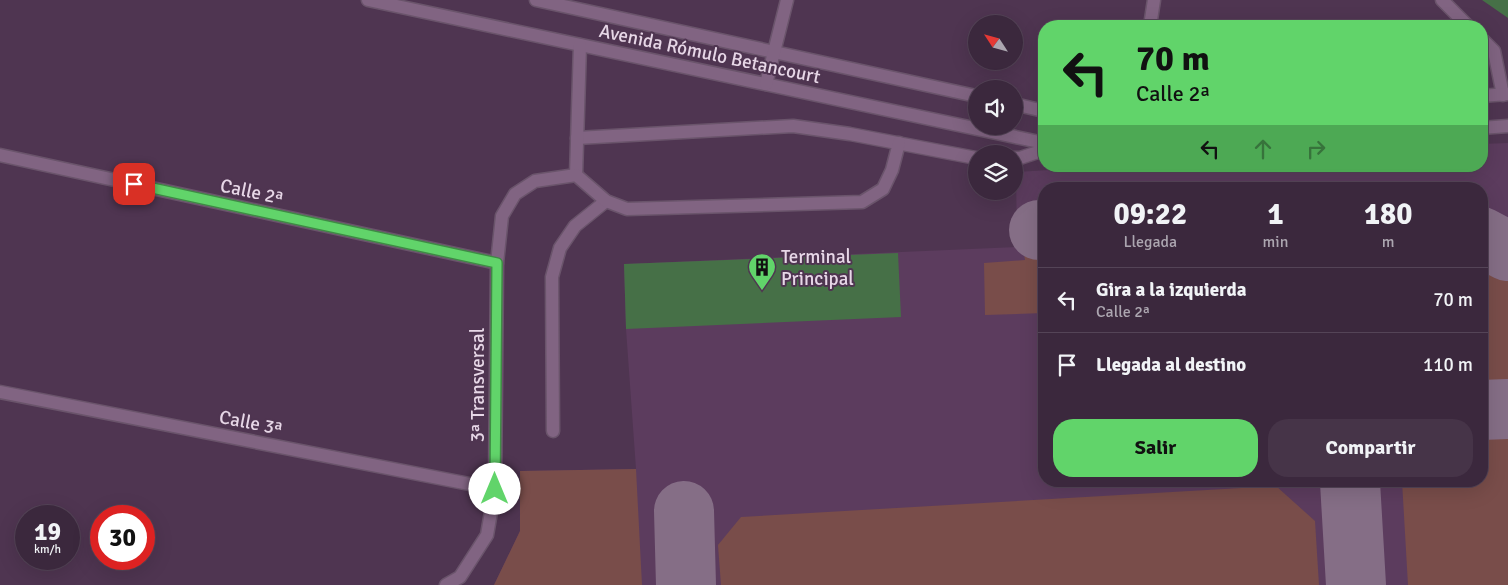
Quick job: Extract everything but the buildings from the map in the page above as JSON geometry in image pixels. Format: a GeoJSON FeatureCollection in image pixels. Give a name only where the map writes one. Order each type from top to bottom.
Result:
{"type":"FeatureCollection","features":[{"type":"Feature","properties":{"kind":"street","name":"Avenida Rómulo Betancourt"},"geometry":{"type":"LineString","coordinates":[[368,0],[1038,142]]}},
{"type":"Feature","properties":{"kind":"street","name":"Avenida Rómulo Betancourt"},"geometry":{"type":"LineString","coordinates":[[536,0],[968,94]]}},
{"type":"Feature","properties":{"kind":"street"},"geometry":{"type":"LineString","coordinates":[[766,84],[787,0]]}},
{"type":"Feature","properties":{"kind":"street"},"geometry":{"type":"LineString","coordinates":[[1151,20],[1154,0]]}},
{"type":"Feature","properties":{"kind":"street"},"geometry":{"type":"LineString","coordinates":[[1442,0],[1462,20]]}},
{"type":"Feature","properties":{"kind":"street"},"geometry":{"type":"LineString","coordinates":[[580,45],[576,174],[606,201],[627,209],[862,202],[883,188],[892,170],[899,143]]}},
{"type":"Feature","properties":{"kind":"street"},"geometry":{"type":"LineString","coordinates":[[1488,45],[1494,51],[1506,95],[1488,96]]}},
{"type":"Feature","properties":{"kind":"street"},"geometry":{"type":"LineString","coordinates":[[1023,106],[1038,110]]}},
{"type":"Feature","properties":{"kind":"street"},"geometry":{"type":"LineString","coordinates":[[577,138],[793,126],[968,156]]}},
{"type":"Feature","properties":{"kind":"street"},"geometry":{"type":"LineString","coordinates":[[1488,127],[1508,126]]}},
{"type":"Feature","properties":{"kind":"street"},"geometry":{"type":"LineString","coordinates":[[1023,157],[1038,152]]}},
{"type":"Feature","properties":{"kind":"street","name":"Calle 2ª"},"geometry":{"type":"LineString","coordinates":[[0,155],[497,263]]}},
{"type":"Feature","properties":{"kind":"street","name":"3ª Transversal"},"geometry":{"type":"LineString","coordinates":[[446,585],[460,577],[487,535],[495,489],[497,263],[502,216],[515,194],[535,181],[576,174]]}},
{"type":"Feature","properties":{"kind":"street"},"geometry":{"type":"LineString","coordinates":[[554,432],[552,277],[560,248],[570,233],[575,226],[606,201]]}},
{"type":"Feature","properties":{"kind":"street","name":"Calle 3ª"},"geometry":{"type":"LineString","coordinates":[[0,392],[495,489]]}},
{"type":"Feature","properties":{"kind":"shaded area"},"geometry":{"type":"Polygon","coordinates":[[[1508,143],[1508,585],[494,585],[520,531],[520,471],[636,469],[626,329],[624,264],[1017,247],[1016,200],[1023,200],[1023,172],[1488,172],[1488,144],[1508,143]]]}},
{"type":"Feature","properties":{"kind":"shaded area"},"geometry":{"type":"Polygon","coordinates":[[[1038,247],[1038,313],[985,315],[984,263],[1025,260],[1023,248],[1038,247]]]}},
{"type":"Feature","properties":{"kind":"shaded area"},"geometry":{"type":"Polygon","coordinates":[[[1488,256],[1508,268],[1508,396],[1488,397],[1488,256]]]}},
{"type":"Feature","properties":{"kind":"shaded area"},"geometry":{"type":"Polygon","coordinates":[[[1508,430],[1508,585],[1408,585],[1402,487],[1488,487],[1488,431],[1508,430]]]}},
{"type":"Feature","properties":{"kind":"shaded area"},"geometry":{"type":"Polygon","coordinates":[[[636,469],[642,585],[494,585],[520,531],[520,471],[636,469]]]}},
{"type":"Feature","properties":{"kind":"shaded area"},"geometry":{"type":"Polygon","coordinates":[[[1277,487],[1315,521],[1319,585],[721,585],[718,545],[741,517],[1277,487]]]}},
{"type":"Feature","properties":{"kind":"taxiway"},"geometry":{"type":"LineString","coordinates":[[1488,241],[1508,251]]}},
{"type":"Feature","properties":{"kind":"taxiway"},"geometry":{"type":"LineString","coordinates":[[1488,410],[1508,409]]}},
{"type":"Feature","properties":{"kind":"taxiway"},"geometry":{"type":"LineString","coordinates":[[1350,487],[1356,585]]}},
{"type":"Feature","properties":{"kind":"taxiway"},"geometry":{"type":"LineString","coordinates":[[684,511],[686,585]]}},
{"type":"Feature","properties":{"kind":"place","name":"Terminal Principal"},"geometry":{"type":"Point","coordinates":[762,291]}},
{"type":"Feature","properties":{"kind":"route"},"geometry":{"type":"LineString","coordinates":[[134,184],[497,263],[495,489]]}}]}
